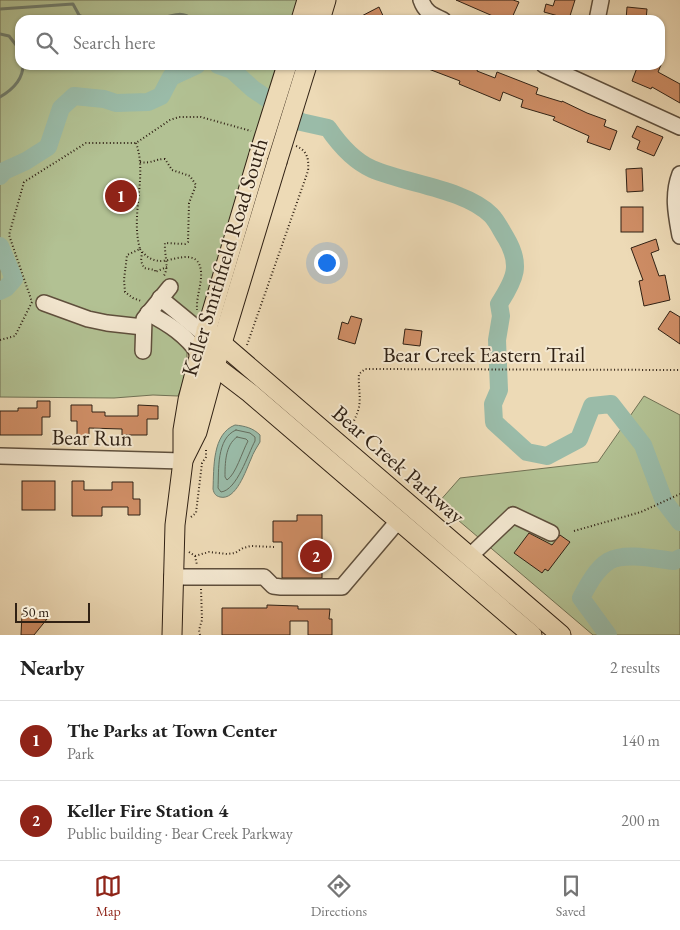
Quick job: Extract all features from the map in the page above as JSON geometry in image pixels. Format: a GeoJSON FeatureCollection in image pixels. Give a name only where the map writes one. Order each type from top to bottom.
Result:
{"type":"FeatureCollection","features":[{"type":"Feature","properties":{"kind":"main road"},"geometry":{"type":"LineString","coordinates":[[302,15],[307,0]]}},
{"type":"Feature","properties":{"kind":"main road"},"geometry":{"type":"LineString","coordinates":[[322,15],[326,0]]}},
{"type":"Feature","properties":{"kind":"main road","name":"Keller Smithfield Road South"},"geometry":{"type":"LineString","coordinates":[[172,635],[172,577],[177,499],[183,461],[183,430],[188,400],[199,354],[203,327],[285,70]]}},
{"type":"Feature","properties":{"kind":"main road","name":"Keller Smithfield Road South"},"geometry":{"type":"LineString","coordinates":[[183,461],[197,432],[215,366],[305,70]]}},
{"type":"Feature","properties":{"kind":"main road","name":"Bear Creek Parkway"},"geometry":{"type":"LineString","coordinates":[[203,327],[339,439],[410,506],[561,635]]}},
{"type":"Feature","properties":{"kind":"main road","name":"Bear Creek Parkway"},"geometry":{"type":"LineString","coordinates":[[199,354],[250,393],[532,635]]}},
{"type":"Feature","properties":{"kind":"main road"},"geometry":{"type":"LineString","coordinates":[[319,452],[339,439]]}},
{"type":"Feature","properties":{"kind":"main road"},"geometry":{"type":"LineString","coordinates":[[398,521],[410,506]]}},
{"type":"Feature","properties":{"kind":"main road"},"geometry":{"type":"LineString","coordinates":[[457,571],[470,556]]}},
{"type":"Feature","properties":{"kind":"street"},"geometry":{"type":"LineString","coordinates":[[421,0],[424,8],[432,15]]}},
{"type":"Feature","properties":{"kind":"street"},"geometry":{"type":"LineString","coordinates":[[598,15],[601,0]]}},
{"type":"Feature","properties":{"kind":"street"},"geometry":{"type":"LineString","coordinates":[[575,71],[680,127]]}},
{"type":"Feature","properties":{"kind":"street"},"geometry":{"type":"LineString","coordinates":[[680,174],[674,199],[680,236]]}},
{"type":"Feature","properties":{"kind":"street"},"geometry":{"type":"LineString","coordinates":[[44,303],[88,319],[107,323],[145,314],[165,292],[203,327]]}},
{"type":"Feature","properties":{"kind":"street"},"geometry":{"type":"LineString","coordinates":[[143,351],[145,314]]}},
{"type":"Feature","properties":{"kind":"street"},"geometry":{"type":"LineString","coordinates":[[145,314],[170,325],[191,342],[199,354]]}},
{"type":"Feature","properties":{"kind":"street","name":"Bear Run"},"geometry":{"type":"LineString","coordinates":[[0,456],[183,461]]}},
{"type":"Feature","properties":{"kind":"street"},"geometry":{"type":"LineString","coordinates":[[470,556],[513,515],[551,533]]}},
{"type":"Feature","properties":{"kind":"street"},"geometry":{"type":"LineString","coordinates":[[172,577],[264,577],[273,586],[342,587],[398,521]]}},
{"type":"Feature","properties":{"kind":"path"},"geometry":{"type":"LineString","coordinates":[[0,340],[15,336],[32,302],[9,235],[24,182],[86,142],[136,142],[140,154],[137,223],[137,240],[140,249],[151,259],[166,261],[185,256],[196,261],[201,271],[203,327]]}},
{"type":"Feature","properties":{"kind":"path"},"geometry":{"type":"LineString","coordinates":[[140,162],[150,163],[158,159],[166,159],[172,170],[190,176],[196,185],[189,203],[188,242],[185,244],[165,244],[167,267],[161,279],[165,292]]}},
{"type":"Feature","properties":{"kind":"path"},"geometry":{"type":"LineString","coordinates":[[140,249],[127,255],[124,280],[125,292],[133,298],[145,314]]}},
{"type":"Feature","properties":{"kind":"path"},"geometry":{"type":"LineString","coordinates":[[142,252],[141,261],[144,268],[155,270],[155,272],[167,267]]}},
{"type":"Feature","properties":{"kind":"path","name":"Bear Creek Eastern Trail"},"geometry":{"type":"LineString","coordinates":[[339,439],[350,434],[359,406],[359,374],[365,369],[680,370]]}},
{"type":"Feature","properties":{"kind":"path"},"geometry":{"type":"LineString","coordinates":[[189,519],[196,513],[202,463],[206,457],[207,442]]}},
{"type":"Feature","properties":{"kind":"path"},"geometry":{"type":"LineString","coordinates":[[574,531],[641,512],[680,494]]}},
{"type":"Feature","properties":{"kind":"path"},"geometry":{"type":"LineString","coordinates":[[195,556],[209,552],[235,553],[251,546],[274,547]]}},
{"type":"Feature","properties":{"kind":"path"},"geometry":{"type":"LineString","coordinates":[[186,550],[195,556],[198,570]]}},
{"type":"Feature","properties":{"kind":"path"},"geometry":{"type":"LineString","coordinates":[[198,587],[202,590],[203,605],[200,635]]}},
{"type":"Feature","properties":{"kind":"shaded area"},"geometry":{"type":"Polygon","coordinates":[[[0,0],[299,0],[294,15],[15,15],[15,70],[277,70],[207,337],[187,337],[187,372],[178,396],[153,395],[114,398],[0,397],[0,0]]]}},
{"type":"Feature","properties":{"kind":"shaded area"},"geometry":{"type":"Polygon","coordinates":[[[644,396],[680,415],[680,635],[593,635],[438,503],[460,478],[598,462],[644,396]]]}},
{"type":"Feature","properties":{"kind":"water"},"geometry":{"type":"Polygon","coordinates":[[[235,425],[255,431],[260,435],[260,442],[236,490],[226,497],[220,497],[215,494],[213,489],[216,452],[222,436],[227,429],[235,425]]]}},
{"type":"Feature","properties":{"kind":"building"},"geometry":{"type":"Polygon","coordinates":[[[456,0],[513,0],[519,2],[513,15],[490,15],[456,0]]]}},
{"type":"Feature","properties":{"kind":"building"},"geometry":{"type":"Polygon","coordinates":[[[555,0],[575,0],[570,15],[555,15],[544,12],[546,4],[553,6],[555,0]]]}},
{"type":"Feature","properties":{"kind":"building"},"geometry":{"type":"Polygon","coordinates":[[[379,7],[383,15],[364,15],[379,7]]]}},
{"type":"Feature","properties":{"kind":"building"},"geometry":{"type":"Polygon","coordinates":[[[627,7],[647,9],[646,15],[626,15],[627,7]]]}},
{"type":"Feature","properties":{"kind":"building"},"geometry":{"type":"Polygon","coordinates":[[[431,70],[477,70],[495,78],[497,72],[538,88],[536,94],[562,101],[606,120],[604,126],[617,131],[610,150],[587,142],[589,136],[553,120],[555,117],[521,107],[523,100],[503,92],[500,101],[459,84],[460,81],[431,70]]]}},
{"type":"Feature","properties":{"kind":"building"},"geometry":{"type":"Polygon","coordinates":[[[636,70],[659,70],[658,72],[680,84],[680,103],[652,87],[651,89],[632,81],[636,70]]]}},
{"type":"Feature","properties":{"kind":"building"},"geometry":{"type":"Polygon","coordinates":[[[637,126],[663,137],[654,156],[637,149],[640,141],[632,137],[637,126]]]}},
{"type":"Feature","properties":{"kind":"building"},"geometry":{"type":"Polygon","coordinates":[[[642,168],[643,191],[627,192],[626,169],[642,168]]]}},
{"type":"Feature","properties":{"kind":"building"},"geometry":{"type":"Polygon","coordinates":[[[621,207],[643,207],[643,232],[621,232],[621,207]]]}},
{"type":"Feature","properties":{"kind":"building"},"geometry":{"type":"Polygon","coordinates":[[[656,239],[659,250],[651,253],[659,276],[665,275],[670,300],[644,306],[639,281],[643,280],[631,248],[656,239]]]}},
{"type":"Feature","properties":{"kind":"building"},"geometry":{"type":"Polygon","coordinates":[[[670,311],[680,317],[680,344],[658,329],[670,311]]]}},
{"type":"Feature","properties":{"kind":"building"},"geometry":{"type":"Polygon","coordinates":[[[351,316],[362,319],[355,344],[338,339],[342,322],[348,324],[351,316]]]}},
{"type":"Feature","properties":{"kind":"building"},"geometry":{"type":"Polygon","coordinates":[[[405,329],[422,331],[420,346],[403,344],[405,329]]]}},
{"type":"Feature","properties":{"kind":"building"},"geometry":{"type":"Polygon","coordinates":[[[37,401],[50,401],[50,417],[42,417],[42,435],[0,435],[0,411],[18,411],[18,408],[37,408],[37,401]]]}},
{"type":"Feature","properties":{"kind":"building"},"geometry":{"type":"Polygon","coordinates":[[[71,405],[92,405],[92,412],[105,412],[105,416],[138,416],[138,405],[158,406],[158,419],[147,419],[147,435],[122,435],[122,429],[89,428],[89,436],[77,436],[77,421],[71,421],[71,405]]]}},
{"type":"Feature","properties":{"kind":"building"},"geometry":{"type":"Polygon","coordinates":[[[22,481],[55,481],[55,510],[22,510],[22,481]]]}},
{"type":"Feature","properties":{"kind":"building"},"geometry":{"type":"Polygon","coordinates":[[[72,481],[84,481],[84,490],[112,490],[112,482],[133,482],[133,499],[140,499],[140,515],[128,515],[128,507],[102,507],[102,516],[72,516],[72,481]]]}},
{"type":"Feature","properties":{"kind":"building"},"geometry":{"type":"Polygon","coordinates":[[[297,515],[322,515],[322,578],[282,578],[282,542],[273,542],[273,521],[297,521],[297,515]]]}},
{"type":"Feature","properties":{"kind":"building"},"geometry":{"type":"Polygon","coordinates":[[[529,533],[552,545],[560,535],[570,542],[548,571],[545,569],[542,573],[514,553],[529,533]]]}},
{"type":"Feature","properties":{"kind":"building"},"geometry":{"type":"Polygon","coordinates":[[[267,605],[298,606],[298,609],[330,609],[329,619],[332,619],[332,635],[308,635],[308,621],[290,621],[290,635],[222,635],[222,608],[267,608],[267,605]]]}},
{"type":"Feature","properties":{"kind":"building"},"geometry":{"type":"Polygon","coordinates":[[[22,614],[34,615],[34,618],[47,619],[34,635],[21,635],[22,614]]]}},
{"type":"Feature","properties":{"kind":"waterway"},"geometry":{"type":"LineString","coordinates":[[0,9],[73,4],[79,15]]}},
{"type":"Feature","properties":{"kind":"waterway"},"geometry":{"type":"LineString","coordinates":[[175,15],[184,15]]}},
{"type":"Feature","properties":{"kind":"waterway"},"geometry":{"type":"LineString","coordinates":[[0,34],[9,36],[15,44]]}},
{"type":"Feature","properties":{"kind":"waterway"},"geometry":{"type":"LineString","coordinates":[[0,97],[16,84],[23,70]]}},
{"type":"Feature","properties":{"kind":"waterway"},"geometry":{"type":"LineString","coordinates":[[0,176],[4,171],[26,161],[48,147],[61,108],[74,96],[104,99],[116,103],[148,102],[161,96],[171,77],[186,70]]}},
{"type":"Feature","properties":{"kind":"waterway"},"geometry":{"type":"LineString","coordinates":[[232,70],[253,89],[301,122],[328,128],[347,152],[365,166],[451,193],[480,206],[491,215],[511,248],[515,264],[509,287],[499,304],[501,316],[497,340],[499,390],[493,404],[494,422],[527,452],[547,456],[579,439],[592,406],[611,404],[643,445],[664,501],[680,522]]}},
{"type":"Feature","properties":{"kind":"waterway"},"geometry":{"type":"LineString","coordinates":[[0,246],[14,279],[6,288],[0,291]]}},
{"type":"Feature","properties":{"kind":"waterway"},"geometry":{"type":"LineString","coordinates":[[608,635],[581,598],[600,568],[609,561],[623,557],[674,561],[680,558]]}},
{"type":"Feature","properties":{"kind":"place","name":"The Parks at Town Center"},"geometry":{"type":"Point","coordinates":[121,196]}},
{"type":"Feature","properties":{"kind":"place","name":"Keller Fire Station 4"},"geometry":{"type":"Point","coordinates":[316,556]}}]}
